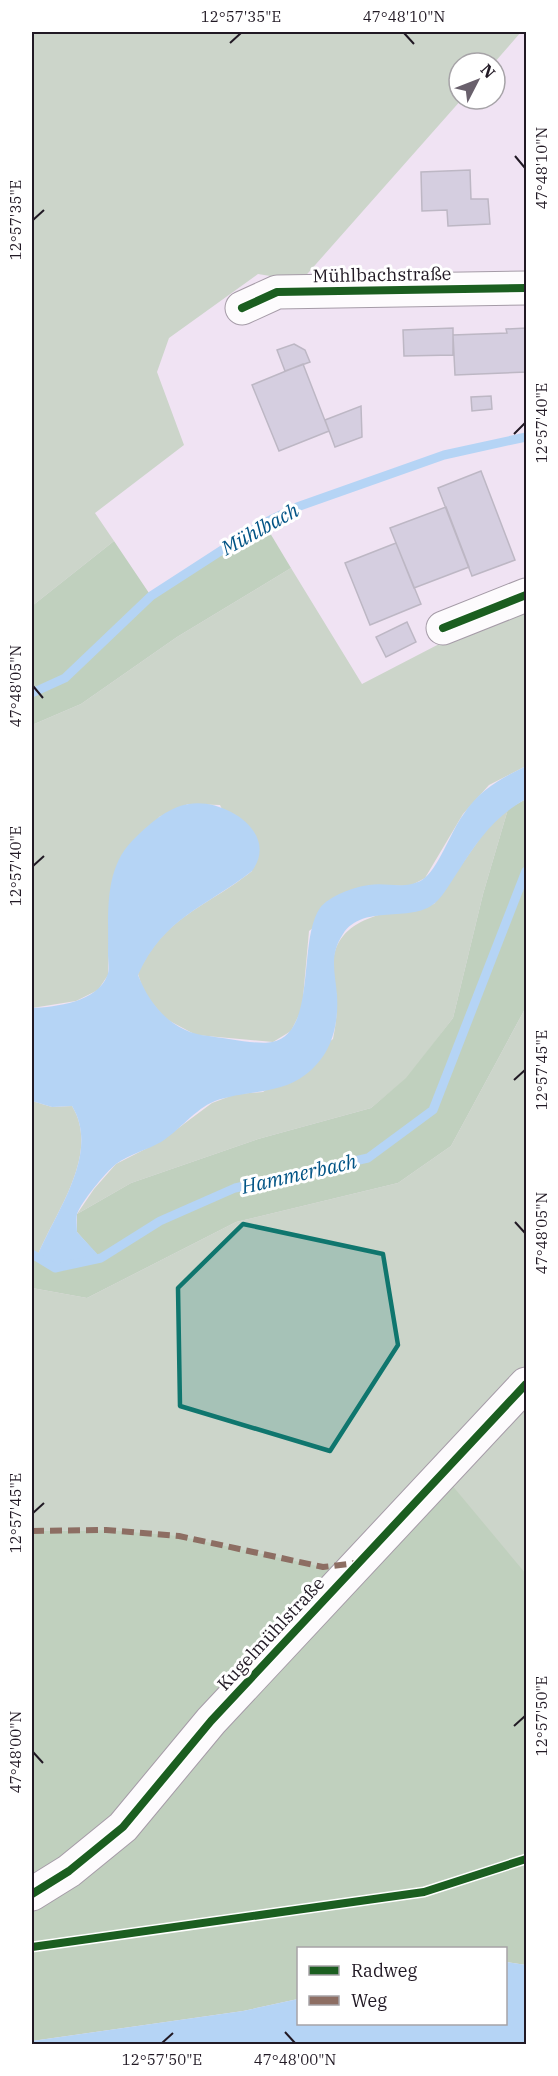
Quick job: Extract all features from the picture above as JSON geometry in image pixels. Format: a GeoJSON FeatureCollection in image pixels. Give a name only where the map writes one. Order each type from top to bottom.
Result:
{"type":"FeatureCollection","features":[{"type":"Feature","properties":{"kind":"street","name":"Mühlbachstraße"},"geometry":{"type":"LineString","coordinates":[[242,308],[277,292],[526,288]]}},
{"type":"Feature","properties":{"kind":"street"},"geometry":{"type":"LineString","coordinates":[[443,628],[526,595]]}},
{"type":"Feature","properties":{"kind":"street","name":"Kugelmühlstraße"},"geometry":{"type":"LineString","coordinates":[[32,1894],[69,1871],[123,1827],[211,1721],[526,1384]]}},
{"type":"Feature","properties":{"kind":"highlighted area"},"geometry":{"type":"Polygon","coordinates":[[[243,1224],[383,1254],[398,1345],[330,1451],[180,1406],[178,1288],[243,1224]]]}},
{"type":"Feature","properties":{"kind":"shaded area"},"geometry":{"type":"Polygon","coordinates":[[[32,32],[521,32],[504,51],[447,51],[447,111],[451,111],[301,281],[258,274],[169,338],[157,372],[184,445],[95,513],[114,541],[32,606],[32,32]]]}},
{"type":"Feature","properties":{"kind":"shaded area"},"geometry":{"type":"Polygon","coordinates":[[[291,568],[362,684],[526,599],[526,766],[489,785],[463,814],[425,878],[410,886],[369,885],[309,931],[302,1009],[291,1031],[273,1042],[196,1035],[166,1019],[145,995],[138,974],[148,954],[173,926],[252,871],[220,805],[188,804],[159,817],[109,946],[108,975],[98,990],[76,1001],[32,1008],[32,725],[81,704],[177,637],[291,568]]]}},
{"type":"Feature","properties":{"kind":"shaded area"},"geometry":{"type":"Polygon","coordinates":[[[508,809],[483,894],[453,1018],[407,1078],[371,1108],[258,1139],[131,1183],[77,1214],[94,1189],[116,1164],[161,1141],[212,1103],[236,1094],[263,1092],[333,1039],[337,1004],[333,969],[335,951],[343,937],[354,926],[368,919],[434,904],[488,827],[508,809]]]}},
{"type":"Feature","properties":{"kind":"shaded area"},"geometry":{"type":"Polygon","coordinates":[[[526,1007],[526,1574],[357,1563],[323,1567],[106,1530],[32,1531],[32,1288],[87,1298],[236,1222],[398,1183],[451,1146],[526,1007]]]}},
{"type":"Feature","properties":{"kind":"shaded area"},"geometry":{"type":"Polygon","coordinates":[[[32,1101],[52,1107],[72,1106],[80,1124],[81,1144],[72,1183],[37,1257],[32,1254],[32,1101]]]}},
{"type":"Feature","properties":{"kind":"green space"},"geometry":{"type":"Polygon","coordinates":[[[264,523],[291,568],[177,637],[81,704],[32,725],[32,606],[114,541],[151,596],[264,523]]]}},
{"type":"Feature","properties":{"kind":"green space"},"geometry":{"type":"Polygon","coordinates":[[[526,799],[526,1007],[451,1146],[398,1183],[236,1222],[87,1298],[32,1288],[32,1254],[55,1268],[100,1258],[77,1232],[77,1214],[131,1183],[258,1139],[371,1108],[406,1078],[453,1018],[483,894],[508,809],[526,799]]]}},
{"type":"Feature","properties":{"kind":"green space"},"geometry":{"type":"Polygon","coordinates":[[[441,1472],[526,1574],[526,1965],[507,1962],[507,1947],[297,1947],[297,1999],[243,2011],[32,2041],[32,1531],[106,1530],[179,1536],[323,1567],[357,1563],[441,1472]]]}},
{"type":"Feature","properties":{"kind":"water"},"geometry":{"type":"Polygon","coordinates":[[[526,766],[526,799],[505,813],[488,830],[435,903],[413,912],[362,919],[343,934],[334,956],[337,995],[335,1029],[327,1050],[314,1067],[305,1075],[284,1086],[215,1101],[201,1109],[161,1142],[116,1164],[94,1188],[77,1214],[77,1232],[101,1258],[55,1268],[37,1257],[72,1183],[81,1144],[80,1124],[72,1106],[52,1107],[32,1101],[32,1008],[75,1001],[94,992],[102,985],[108,971],[108,909],[112,880],[116,866],[132,841],[165,813],[189,804],[218,807],[232,813],[254,832],[259,844],[259,857],[252,871],[173,926],[148,955],[138,975],[156,1007],[164,1016],[184,1030],[241,1041],[272,1042],[286,1035],[296,1022],[305,984],[313,923],[320,908],[336,896],[356,888],[376,884],[409,885],[422,880],[439,859],[458,822],[476,798],[499,780],[526,766]]]}},
{"type":"Feature","properties":{"kind":"water"},"geometry":{"type":"Polygon","coordinates":[[[507,1962],[526,1965],[526,2044],[32,2044],[32,2041],[243,2011],[297,1999],[297,2025],[507,2025],[507,1962]]]}},
{"type":"Feature","properties":{"kind":"building"},"geometry":{"type":"Polygon","coordinates":[[[470,170],[471,199],[488,199],[490,224],[448,226],[447,210],[422,211],[421,172],[470,170]]]}},
{"type":"Feature","properties":{"kind":"building"},"geometry":{"type":"Polygon","coordinates":[[[453,328],[453,355],[404,356],[403,330],[453,328]]]}},
{"type":"Feature","properties":{"kind":"building"},"geometry":{"type":"Polygon","coordinates":[[[526,328],[526,372],[455,375],[453,335],[507,333],[506,329],[526,328]]]}},
{"type":"Feature","properties":{"kind":"building"},"geometry":{"type":"Polygon","coordinates":[[[294,344],[305,350],[310,362],[285,371],[277,350],[294,344]]]}},
{"type":"Feature","properties":{"kind":"building"},"geometry":{"type":"Polygon","coordinates":[[[303,364],[329,431],[279,451],[252,385],[303,364]]]}},
{"type":"Feature","properties":{"kind":"building"},"geometry":{"type":"Polygon","coordinates":[[[491,396],[492,409],[472,411],[471,397],[491,396]]]}},
{"type":"Feature","properties":{"kind":"building"},"geometry":{"type":"Polygon","coordinates":[[[361,406],[362,437],[335,447],[325,420],[361,406]]]}},
{"type":"Feature","properties":{"kind":"building"},"geometry":{"type":"Polygon","coordinates":[[[481,471],[515,560],[472,576],[438,488],[481,471]]]}},
{"type":"Feature","properties":{"kind":"building"},"geometry":{"type":"Polygon","coordinates":[[[446,507],[469,567],[414,588],[390,528],[446,507]]]}},
{"type":"Feature","properties":{"kind":"building"},"geometry":{"type":"Polygon","coordinates":[[[396,543],[421,604],[370,625],[345,563],[396,543]]]}},
{"type":"Feature","properties":{"kind":"building"},"geometry":{"type":"Polygon","coordinates":[[[407,622],[416,642],[386,657],[376,637],[407,622]]]}},
{"type":"Feature","properties":{"kind":"waterway","name":"Mühlbach"},"geometry":{"type":"LineString","coordinates":[[32,693],[65,678],[151,596],[264,523],[297,507],[444,455],[526,437]]}},
{"type":"Feature","properties":{"kind":"waterway","name":"Hammerbach"},"geometry":{"type":"LineString","coordinates":[[32,1254],[55,1268],[101,1258],[160,1221],[235,1188],[368,1158],[433,1110],[526,871]]}},
{"type":"Feature","properties":{"kind":"marked path"},"geometry":{"type":"LineString","coordinates":[[32,1531],[106,1530],[179,1536],[323,1567],[357,1563]]}},
{"type":"Feature","properties":{"kind":"cycle path"},"geometry":{"type":"LineString","coordinates":[[242,308],[277,292],[526,288]]}},
{"type":"Feature","properties":{"kind":"cycle path"},"geometry":{"type":"LineString","coordinates":[[443,628],[526,595]]}},
{"type":"Feature","properties":{"kind":"cycle path"},"geometry":{"type":"LineString","coordinates":[[32,1894],[69,1871],[123,1827],[211,1721],[526,1384]]}},
{"type":"Feature","properties":{"kind":"cycle path"},"geometry":{"type":"LineString","coordinates":[[32,1947],[424,1892],[526,1859]]}}]}
